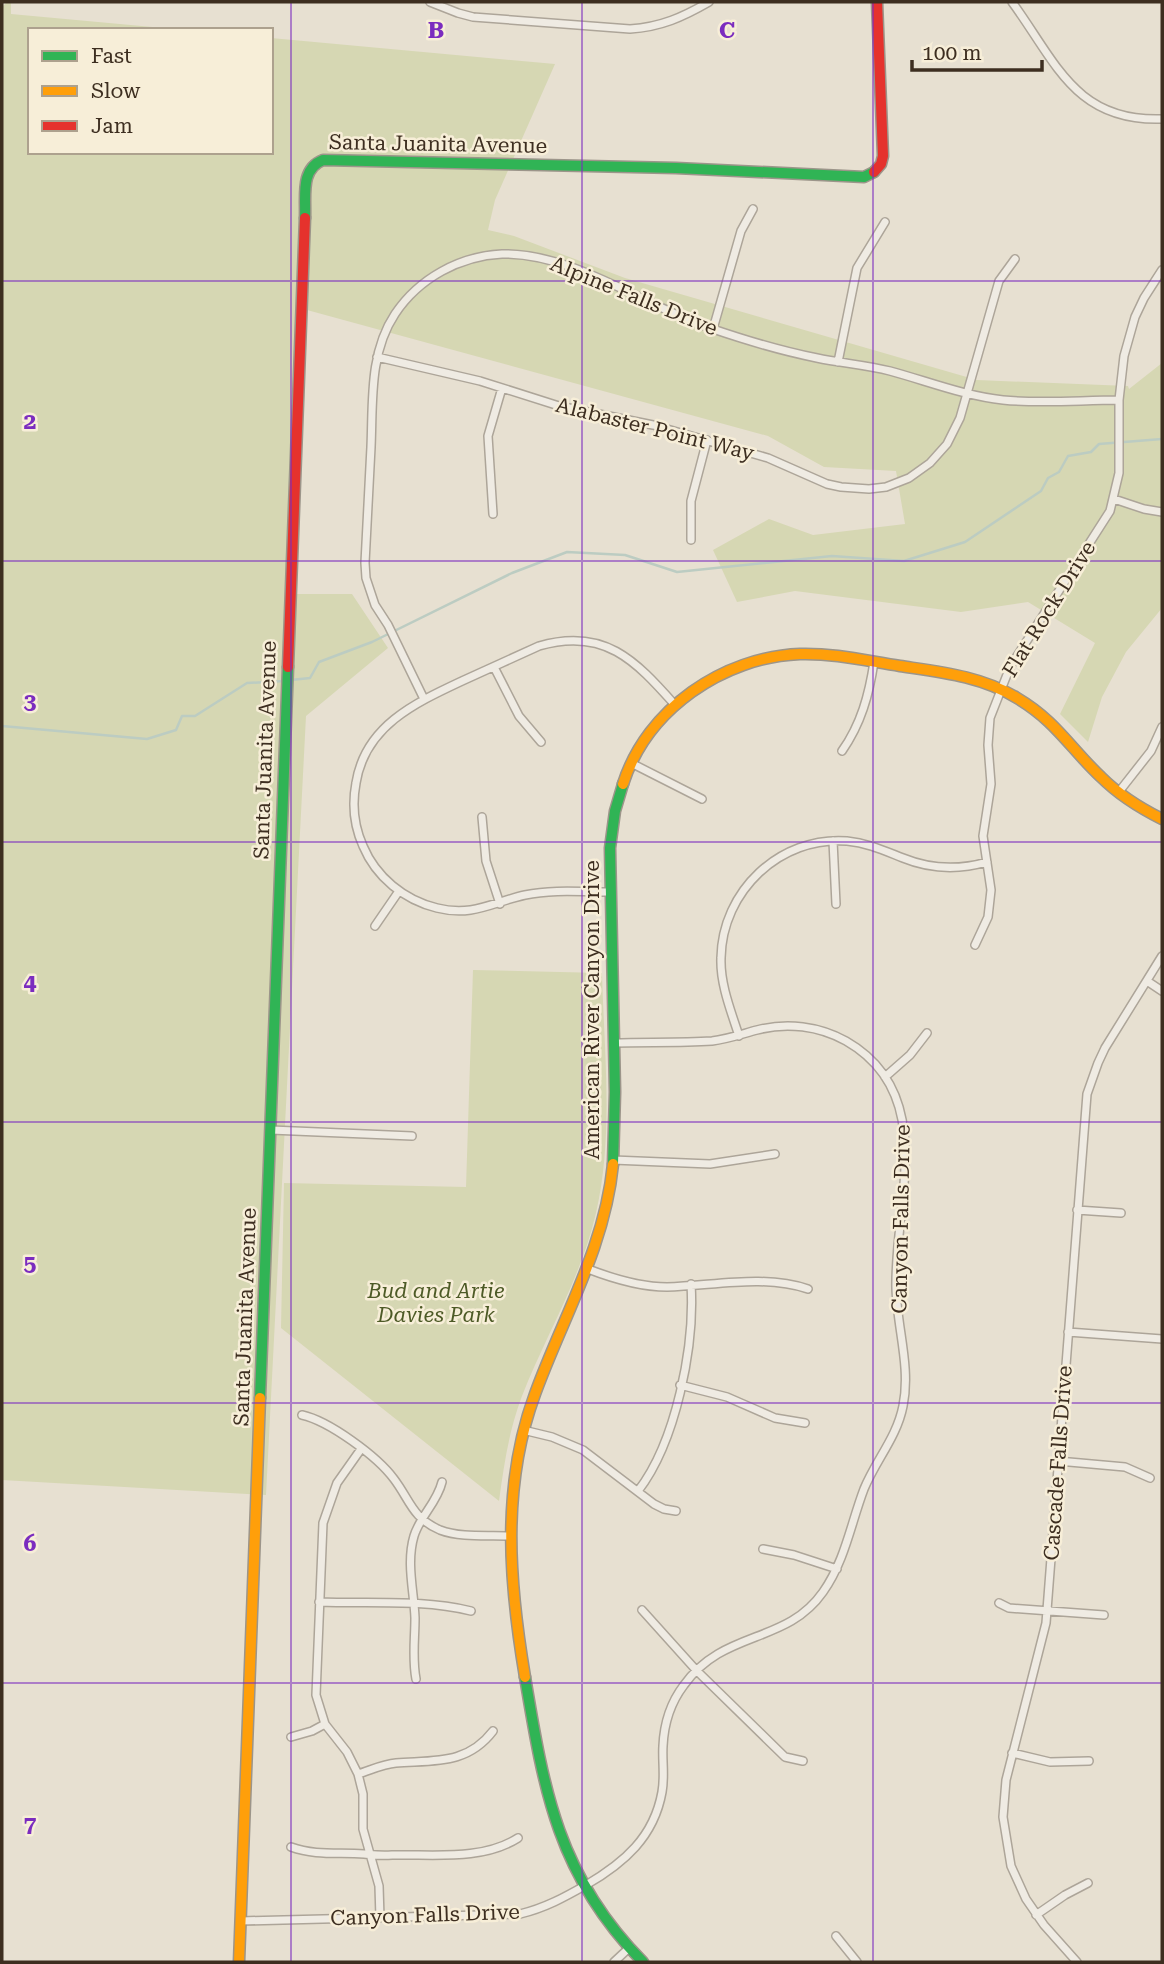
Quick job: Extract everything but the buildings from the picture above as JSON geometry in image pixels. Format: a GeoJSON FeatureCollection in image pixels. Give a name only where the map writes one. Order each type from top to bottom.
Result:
{"type":"FeatureCollection","features":[{"type":"Feature","properties":{"kind":"street"},"geometry":{"type":"LineString","coordinates":[[430,2],[473,17],[630,29],[654,27],[678,20],[709,2]]}},
{"type":"Feature","properties":{"kind":"street","name":"Santa Juanita Avenue"},"geometry":{"type":"LineString","coordinates":[[239,1962],[307,173],[313,164],[323,160],[864,177],[875,172],[882,163],[877,2]]}},
{"type":"Feature","properties":{"kind":"street"},"geometry":{"type":"LineString","coordinates":[[1012,2],[1064,77],[1084,98],[1119,115],[1162,119]]}},
{"type":"Feature","properties":{"kind":"street"},"geometry":{"type":"LineString","coordinates":[[713,329],[741,231],[752,209]]}},
{"type":"Feature","properties":{"kind":"street"},"geometry":{"type":"LineString","coordinates":[[838,362],[857,268],[885,222]]}},
{"type":"Feature","properties":{"kind":"street","name":"Alpine Falls Drive"},"geometry":{"type":"LineString","coordinates":[[424,699],[372,598],[365,563],[377,357],[383,337],[395,314],[415,290],[454,265],[503,254],[524,256],[602,279],[676,315],[713,329],[838,362],[888,371],[1006,401],[1119,400]]}},
{"type":"Feature","properties":{"kind":"street","name":"Alabaster Point Way"},"geometry":{"type":"LineString","coordinates":[[377,357],[462,376],[559,406],[653,425],[707,440],[768,458],[841,488],[886,487],[909,478],[938,456],[955,430],[999,281],[1015,259]]}},
{"type":"Feature","properties":{"kind":"street","name":"Flat Rock Drive"},"geometry":{"type":"LineString","coordinates":[[975,945],[983,930],[992,890],[983,836],[991,784],[988,732],[993,705],[1019,653],[1100,527],[1114,499],[1119,473],[1119,400],[1124,356],[1128,337],[1144,298],[1162,270]]}},
{"type":"Feature","properties":{"kind":"street"},"geometry":{"type":"LineString","coordinates":[[493,514],[488,436],[502,388]]}},
{"type":"Feature","properties":{"kind":"street"},"geometry":{"type":"LineString","coordinates":[[691,540],[691,501],[707,440]]}},
{"type":"Feature","properties":{"kind":"street"},"geometry":{"type":"LineString","coordinates":[[1114,499],[1162,512]]}},
{"type":"Feature","properties":{"kind":"street"},"geometry":{"type":"LineString","coordinates":[[611,892],[539,893],[470,911],[425,905],[399,891],[377,870],[362,844],[355,822],[354,792],[361,762],[390,721],[424,699],[552,642],[580,640],[619,652],[631,659],[675,705]]}},
{"type":"Feature","properties":{"kind":"street","name":"American River Canyon Drive"},"geometry":{"type":"LineString","coordinates":[[643,1962],[629,1948],[583,1886],[556,1827],[543,1780],[513,1605],[509,1536],[512,1493],[523,1430],[543,1368],[589,1269],[604,1218],[614,1160],[611,827],[618,794],[631,763],[651,730],[675,705],[717,676],[748,663],[769,658],[810,654],[961,676],[1000,689],[1024,701],[1051,722],[1118,793],[1162,819]]}},
{"type":"Feature","properties":{"kind":"street"},"geometry":{"type":"LineString","coordinates":[[842,751],[866,705],[874,662]]}},
{"type":"Feature","properties":{"kind":"street"},"geometry":{"type":"LineString","coordinates":[[494,667],[519,716],[541,742]]}},
{"type":"Feature","properties":{"kind":"street"},"geometry":{"type":"LineString","coordinates":[[1118,793],[1150,751],[1162,727]]}},
{"type":"Feature","properties":{"kind":"street"},"geometry":{"type":"LineString","coordinates":[[631,763],[702,799]]}},
{"type":"Feature","properties":{"kind":"street"},"geometry":{"type":"LineString","coordinates":[[482,817],[485,861],[500,904]]}},
{"type":"Feature","properties":{"kind":"street"},"geometry":{"type":"LineString","coordinates":[[833,841],[836,904]]}},
{"type":"Feature","properties":{"kind":"street"},"geometry":{"type":"LineString","coordinates":[[739,1036],[724,987],[721,969],[722,938],[729,914],[741,892],[766,866],[799,848],[833,841],[870,845],[930,866],[957,868],[987,862]]}},
{"type":"Feature","properties":{"kind":"street"},"geometry":{"type":"LineString","coordinates":[[375,926],[399,891]]}},
{"type":"Feature","properties":{"kind":"street","name":"Cascade Falls Drive"},"geometry":{"type":"LineString","coordinates":[[1077,1962],[1036,1915],[1018,1883],[1011,1866],[1004,1829],[1004,1798],[1012,1753],[1042,1645],[1047,1611],[1084,1110],[1091,1078],[1105,1048],[1162,957]]}},
{"type":"Feature","properties":{"kind":"street"},"geometry":{"type":"LineString","coordinates":[[1147,981],[1162,991]]}},
{"type":"Feature","properties":{"kind":"street","name":"Canyon Falls Drive"},"geometry":{"type":"LineString","coordinates":[[241,1921],[520,1914],[548,1906],[583,1886],[620,1864],[648,1831],[662,1790],[663,1746],[668,1715],[679,1693],[696,1670],[720,1651],[778,1629],[804,1613],[821,1595],[837,1569],[864,1489],[898,1425],[905,1397],[905,1361],[896,1290],[905,1134],[899,1104],[885,1077],[859,1050],[827,1032],[809,1028],[778,1026],[713,1041],[614,1043]]}},
{"type":"Feature","properties":{"kind":"street"},"geometry":{"type":"LineString","coordinates":[[885,1077],[910,1055],[927,1033]]}},
{"type":"Feature","properties":{"kind":"street"},"geometry":{"type":"LineString","coordinates":[[271,1130],[412,1136]]}},
{"type":"Feature","properties":{"kind":"street"},"geometry":{"type":"LineString","coordinates":[[614,1160],[710,1164],[775,1154]]}},
{"type":"Feature","properties":{"kind":"street"},"geometry":{"type":"LineString","coordinates":[[1077,1210],[1121,1213]]}},
{"type":"Feature","properties":{"kind":"street"},"geometry":{"type":"LineString","coordinates":[[589,1269],[634,1284],[667,1287],[691,1284],[778,1283],[808,1289]]}},
{"type":"Feature","properties":{"kind":"street"},"geometry":{"type":"LineString","coordinates":[[638,1491],[663,1451],[680,1385],[692,1328],[691,1284]]}},
{"type":"Feature","properties":{"kind":"street"},"geometry":{"type":"LineString","coordinates":[[1068,1332],[1162,1339]]}},
{"type":"Feature","properties":{"kind":"street"},"geometry":{"type":"LineString","coordinates":[[680,1385],[727,1397],[775,1418],[805,1423]]}},
{"type":"Feature","properties":{"kind":"street"},"geometry":{"type":"LineString","coordinates":[[302,1415],[331,1426],[361,1450],[393,1478],[422,1520],[437,1529],[458,1535],[509,1536]]}},
{"type":"Feature","properties":{"kind":"street"},"geometry":{"type":"LineString","coordinates":[[523,1430],[552,1437],[583,1450],[664,1509],[676,1511]]}},
{"type":"Feature","properties":{"kind":"street"},"geometry":{"type":"LineString","coordinates":[[361,1450],[337,1483],[325,1511],[316,1695],[325,1724],[347,1752],[358,1774],[363,1794],[363,1829],[379,1886],[380,1918]]}},
{"type":"Feature","properties":{"kind":"street"},"geometry":{"type":"LineString","coordinates":[[1058,1461],[1118,1465],[1150,1478]]}},
{"type":"Feature","properties":{"kind":"street"},"geometry":{"type":"LineString","coordinates":[[416,1679],[415,1619],[410,1588],[412,1548],[414,1534],[438,1495],[442,1482]]}},
{"type":"Feature","properties":{"kind":"street"},"geometry":{"type":"LineString","coordinates":[[763,1549],[794,1555],[837,1569]]}},
{"type":"Feature","properties":{"kind":"street"},"geometry":{"type":"LineString","coordinates":[[319,1602],[438,1604],[471,1611]]}},
{"type":"Feature","properties":{"kind":"street"},"geometry":{"type":"LineString","coordinates":[[999,1603],[1009,1608],[1104,1615]]}},
{"type":"Feature","properties":{"kind":"street"},"geometry":{"type":"LineString","coordinates":[[642,1610],[696,1670],[785,1757],[803,1761]]}},
{"type":"Feature","properties":{"kind":"street"},"geometry":{"type":"LineString","coordinates":[[291,1737],[325,1724]]}},
{"type":"Feature","properties":{"kind":"street"},"geometry":{"type":"LineString","coordinates":[[358,1774],[394,1763],[457,1758],[477,1748],[493,1731]]}},
{"type":"Feature","properties":{"kind":"street"},"geometry":{"type":"LineString","coordinates":[[1012,1753],[1050,1762],[1089,1761]]}},
{"type":"Feature","properties":{"kind":"street"},"geometry":{"type":"LineString","coordinates":[[291,1847],[313,1853],[379,1858],[392,1855],[481,1853],[498,1849],[518,1838]]}},
{"type":"Feature","properties":{"kind":"street"},"geometry":{"type":"LineString","coordinates":[[1036,1915],[1088,1883]]}},
{"type":"Feature","properties":{"kind":"street"},"geometry":{"type":"LineString","coordinates":[[836,1936],[857,1962]]}},
{"type":"Feature","properties":{"kind":"street"},"geometry":{"type":"LineString","coordinates":[[614,1962],[629,1948]]}},
{"type":"Feature","properties":{"kind":"green space"},"geometry":{"type":"Polygon","coordinates":[[[11,2],[11,14],[163,28],[28,28],[28,154],[273,154],[273,38],[555,64],[495,200],[488,230],[514,236],[625,278],[977,380],[1128,386],[1129,389],[1162,363],[1162,608],[1126,652],[1102,697],[1088,742],[1060,714],[1095,643],[1028,602],[961,612],[795,591],[737,602],[713,550],[769,519],[813,535],[905,524],[896,471],[824,467],[768,436],[296,307],[295,594],[352,594],[388,648],[306,716],[266,1495],[2,1480],[2,7],[11,2]]]}},
{"type":"Feature","properties":{"kind":"green space","name":"Bud and Artie Davies Park"},"geometry":{"type":"Polygon","coordinates":[[[473,970],[602,973],[606,1124],[602,1184],[581,1260],[517,1409],[499,1501],[281,1328],[284,1183],[466,1187],[473,970]]]}},
{"type":"Feature","properties":{"kind":"waterway"},"geometry":{"type":"LineString","coordinates":[[291,680],[310,678],[319,662],[372,642],[512,573],[567,552],[625,555],[677,572],[832,556],[904,561],[965,542],[1041,491],[1048,478],[1059,472],[1068,456],[1091,452],[1099,444],[1162,439]]}},
{"type":"Feature","properties":{"kind":"waterway"},"geometry":{"type":"LineString","coordinates":[[2,726],[147,739],[176,730],[182,716],[195,716],[247,683],[285,681]]}},
{"type":"Feature","properties":{"kind":"traffic: fast"},"geometry":{"type":"LineString","coordinates":[[305,218],[307,177],[316,164],[323,160],[676,168],[864,177],[874,172]]}},
{"type":"Feature","properties":{"kind":"traffic: fast"},"geometry":{"type":"LineString","coordinates":[[260,1398],[288,667]]}},
{"type":"Feature","properties":{"kind":"traffic: fast"},"geometry":{"type":"LineString","coordinates":[[613,1164],[615,1092],[610,848],[615,811],[623,784]]}},
{"type":"Feature","properties":{"kind":"traffic: fast"},"geometry":{"type":"LineString","coordinates":[[525,1677],[548,1795],[573,1864],[591,1897],[614,1930],[643,1962]]}},
{"type":"Feature","properties":{"kind":"traffic: slow"},"geometry":{"type":"LineString","coordinates":[[623,784],[634,757],[650,732],[669,711],[692,692],[743,665],[771,657],[825,655],[945,673],[975,680],[1003,691],[1042,716],[1115,790],[1162,819]]}},
{"type":"Feature","properties":{"kind":"traffic: slow"},"geometry":{"type":"LineString","coordinates":[[525,1677],[512,1570],[511,1534],[517,1464],[535,1394],[592,1253],[608,1195],[613,1164]]}},
{"type":"Feature","properties":{"kind":"traffic: slow"},"geometry":{"type":"LineString","coordinates":[[239,1962],[260,1398]]}},
{"type":"Feature","properties":{"kind":"traffic: jam"},"geometry":{"type":"LineString","coordinates":[[874,172],[881,164],[883,156],[877,2]]}},
{"type":"Feature","properties":{"kind":"traffic: jam"},"geometry":{"type":"LineString","coordinates":[[288,667],[305,218]]}}]}
